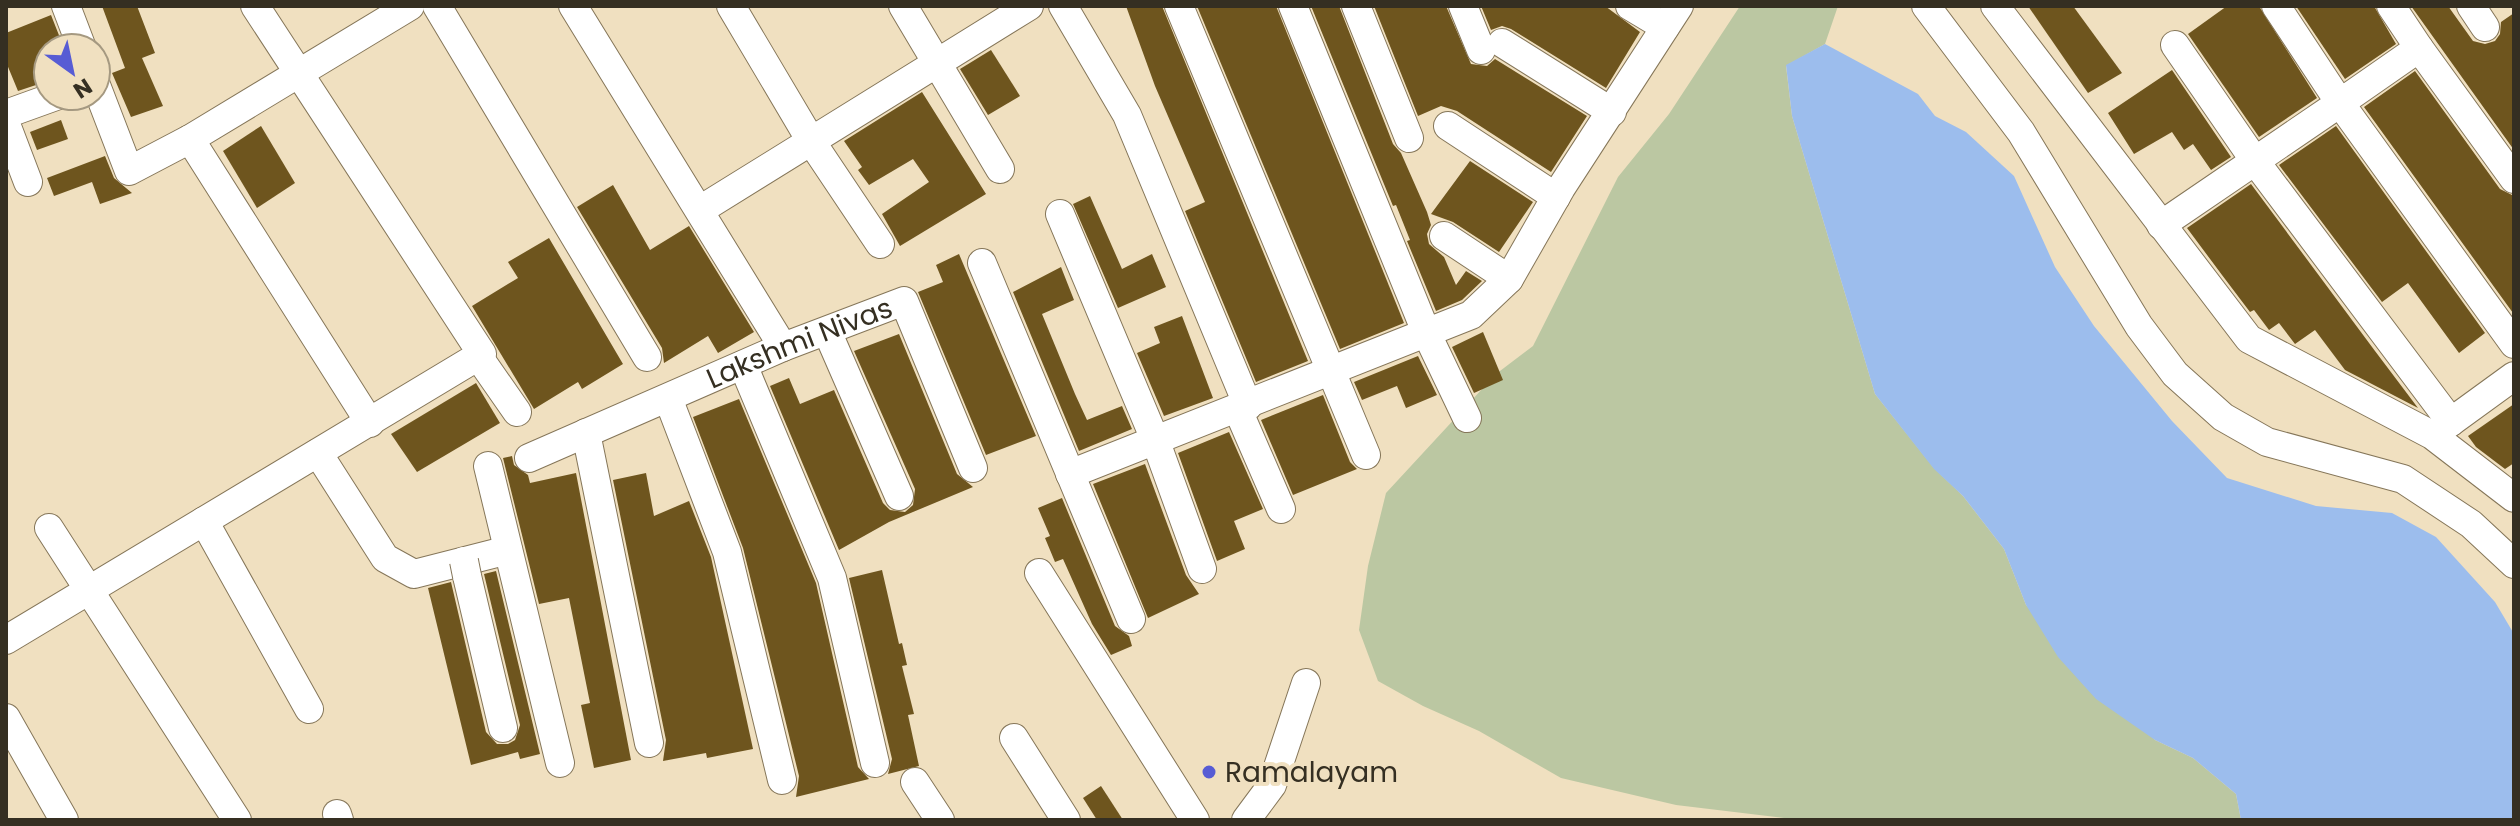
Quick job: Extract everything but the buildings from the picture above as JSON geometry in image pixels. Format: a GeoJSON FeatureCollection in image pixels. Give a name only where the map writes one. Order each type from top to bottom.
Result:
{"type":"FeatureCollection","features":[{"type":"Feature","properties":{"kind":"street"},"geometry":{"type":"LineString","coordinates":[[66,6],[76,32]]}},
{"type":"Feature","properties":{"kind":"street"},"geometry":{"type":"LineString","coordinates":[[6,640],[482,354],[296,75],[255,6]]}},
{"type":"Feature","properties":{"kind":"street"},"geometry":{"type":"LineString","coordinates":[[106,112],[129,171],[190,139],[410,6]]}},
{"type":"Feature","properties":{"kind":"street"},"geometry":{"type":"LineString","coordinates":[[437,6],[647,357]]}},
{"type":"Feature","properties":{"kind":"street"},"geometry":{"type":"LineString","coordinates":[[573,6],[783,347]]}},
{"type":"Feature","properties":{"kind":"street"},"geometry":{"type":"LineString","coordinates":[[731,6],[811,141],[880,244]]}},
{"type":"Feature","properties":{"kind":"street"},"geometry":{"type":"LineString","coordinates":[[903,6],[1000,169]]}},
{"type":"Feature","properties":{"kind":"street"},"geometry":{"type":"LineString","coordinates":[[700,210],[1029,6]]}},
{"type":"Feature","properties":{"kind":"street"},"geometry":{"type":"LineString","coordinates":[[1063,6],[1127,115],[1281,509]]}},
{"type":"Feature","properties":{"kind":"street"},"geometry":{"type":"LineString","coordinates":[[1179,6],[1329,373],[1366,455]]}},
{"type":"Feature","properties":{"kind":"street"},"geometry":{"type":"LineString","coordinates":[[1293,6],[1426,332],[1467,418]]}},
{"type":"Feature","properties":{"kind":"street"},"geometry":{"type":"LineString","coordinates":[[1356,6],[1409,138]]}},
{"type":"Feature","properties":{"kind":"street"},"geometry":{"type":"LineString","coordinates":[[1463,6],[1492,47],[1612,112]]}},
{"type":"Feature","properties":{"kind":"street"},"geometry":{"type":"LineString","coordinates":[[1070,474],[1243,408],[1471,315],[1509,279],[1556,197],[1672,16],[1630,6]]}},
{"type":"Feature","properties":{"kind":"street"},"geometry":{"type":"LineString","coordinates":[[1926,6],[2021,132],[2139,326],[2175,374],[2223,417],[2267,442],[2403,479],[2471,524],[2514,564]]}},
{"type":"Feature","properties":{"kind":"street"},"geometry":{"type":"LineString","coordinates":[[1995,6],[2249,339],[2441,428]]}},
{"type":"Feature","properties":{"kind":"street"},"geometry":{"type":"LineString","coordinates":[[2276,6],[2340,103],[2514,344]]}},
{"type":"Feature","properties":{"kind":"street"},"geometry":{"type":"LineString","coordinates":[[2391,6],[2514,179]]}},
{"type":"Feature","properties":{"kind":"street"},"geometry":{"type":"LineString","coordinates":[[2175,45],[2441,428],[2514,498]]}},
{"type":"Feature","properties":{"kind":"street"},"geometry":{"type":"LineString","coordinates":[[2161,225],[2419,48]]}},
{"type":"Feature","properties":{"kind":"street"},"geometry":{"type":"LineString","coordinates":[[6,114],[32,105]]}},
{"type":"Feature","properties":{"kind":"street"},"geometry":{"type":"LineString","coordinates":[[6,124],[28,182]]}},
{"type":"Feature","properties":{"kind":"street"},"geometry":{"type":"LineString","coordinates":[[1448,126],[1556,197]]}},
{"type":"Feature","properties":{"kind":"street"},"geometry":{"type":"LineString","coordinates":[[190,139],[370,423]]}},
{"type":"Feature","properties":{"kind":"street"},"geometry":{"type":"LineString","coordinates":[[1060,214],[1156,442],[1202,569]]}},
{"type":"Feature","properties":{"kind":"street"},"geometry":{"type":"LineString","coordinates":[[1444,236],[1509,279]]}},
{"type":"Feature","properties":{"kind":"street"},"geometry":{"type":"LineString","coordinates":[[982,263],[1131,619]]}},
{"type":"Feature","properties":{"kind":"street","name":"Lakshmi Nivas"},"geometry":{"type":"LineString","coordinates":[[529,458],[783,347],[904,301],[973,468]]}},
{"type":"Feature","properties":{"kind":"street"},"geometry":{"type":"LineString","coordinates":[[827,331],[899,496]]}},
{"type":"Feature","properties":{"kind":"street"},"geometry":{"type":"LineString","coordinates":[[478,356],[517,412]]}},
{"type":"Feature","properties":{"kind":"street"},"geometry":{"type":"LineString","coordinates":[[743,365],[832,578],[875,763]]}},
{"type":"Feature","properties":{"kind":"street"},"geometry":{"type":"LineString","coordinates":[[2441,428],[2514,376]]}},
{"type":"Feature","properties":{"kind":"street"},"geometry":{"type":"LineString","coordinates":[[668,398],[727,552],[782,780]]}},
{"type":"Feature","properties":{"kind":"street"},"geometry":{"type":"LineString","coordinates":[[586,433],[649,743]]}},
{"type":"Feature","properties":{"kind":"street"},"geometry":{"type":"LineString","coordinates":[[318,453],[385,558],[414,574],[508,550]]}},
{"type":"Feature","properties":{"kind":"street"},"geometry":{"type":"LineString","coordinates":[[488,466],[560,763]]}},
{"type":"Feature","properties":{"kind":"street"},"geometry":{"type":"LineString","coordinates":[[204,521],[309,709]]}},
{"type":"Feature","properties":{"kind":"street"},"geometry":{"type":"LineString","coordinates":[[49,528],[237,820]]}},
{"type":"Feature","properties":{"kind":"street"},"geometry":{"type":"LineString","coordinates":[[465,568],[503,728]]}},
{"type":"Feature","properties":{"kind":"street"},"geometry":{"type":"LineString","coordinates":[[1039,573],[1195,820]]}},
{"type":"Feature","properties":{"kind":"street"},"geometry":{"type":"LineString","coordinates":[[1246,820],[1272,785],[1306,683]]}},
{"type":"Feature","properties":{"kind":"street"},"geometry":{"type":"LineString","coordinates":[[6,718],[64,820]]}},
{"type":"Feature","properties":{"kind":"street"},"geometry":{"type":"LineString","coordinates":[[1014,738],[1066,820]]}},
{"type":"Feature","properties":{"kind":"street"},"geometry":{"type":"LineString","coordinates":[[915,782],[940,820]]}},
{"type":"Feature","properties":{"kind":"green space"},"geometry":{"type":"Polygon","coordinates":[[[1740,6],[1838,6],[1825,44],[1786,66],[1792,116],[1875,394],[2004,549],[2026,605],[2155,740],[2193,758],[2236,794],[2241,820],[1800,820],[1676,805],[1561,778],[1479,731],[1423,706],[1378,681],[1359,630],[1368,566],[1386,493],[1496,374],[1533,346],[1618,177],[1669,114],[1740,6]]]}},
{"type":"Feature","properties":{"kind":"water"},"geometry":{"type":"Polygon","coordinates":[[[1825,44],[1918,94],[1935,116],[1966,132],[2014,176],[2055,267],[2094,326],[2172,421],[2227,478],[2316,506],[2392,513],[2436,537],[2495,602],[2514,634],[2514,820],[2241,820],[2236,794],[2193,758],[2155,740],[2096,699],[2058,657],[2026,605],[2004,549],[1963,496],[1934,469],[1875,394],[1792,116],[1786,65],[1825,44]]]}},
{"type":"Feature","properties":{"kind":"place","name":"Ramalayam"},"geometry":{"type":"Point","coordinates":[1209,772]}}]}
